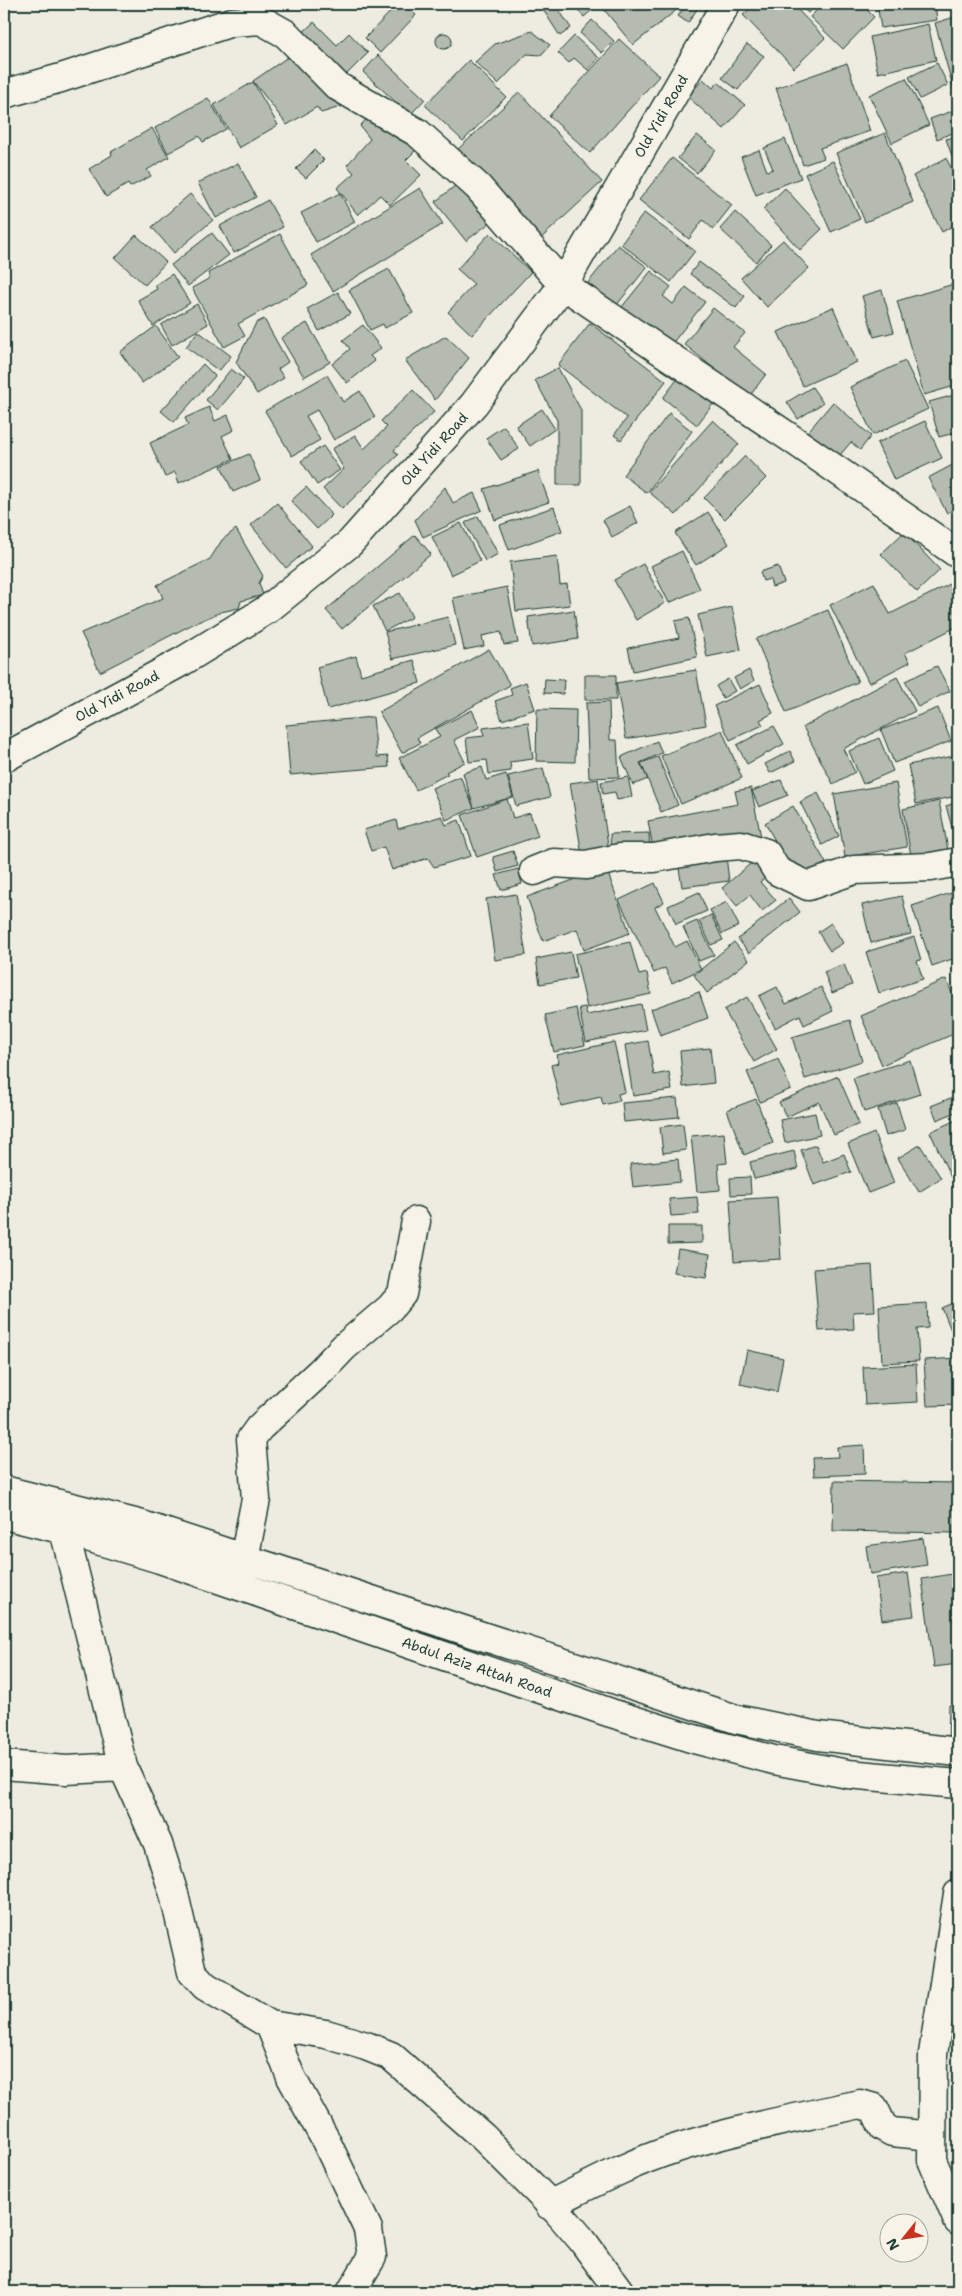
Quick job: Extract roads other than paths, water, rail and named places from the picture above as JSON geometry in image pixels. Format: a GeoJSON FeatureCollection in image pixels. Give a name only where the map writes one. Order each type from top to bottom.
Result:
{"type":"FeatureCollection","features":[{"type":"Feature","properties":{"kind":"main road","name":"Old Yidi Road"},"geometry":{"type":"LineString","coordinates":[[4,758],[183,661],[268,609],[350,543],[474,404],[563,285],[726,4]]}},
{"type":"Feature","properties":{"kind":"main road"},"geometry":{"type":"LineString","coordinates":[[4,94],[61,78],[232,22],[261,20],[286,34],[337,86],[418,133],[478,187],[563,285],[792,439],[958,554]]}},
{"type":"Feature","properties":{"kind":"main road"},"geometry":{"type":"LineString","coordinates":[[534,871],[554,863],[586,865],[620,858],[654,858],[715,847],[741,845],[766,854],[777,870],[808,886],[854,870],[931,867],[958,862]]}},
{"type":"Feature","properties":{"kind":"main road"},"geometry":{"type":"LineString","coordinates":[[244,1559],[256,1499],[251,1439],[259,1428],[321,1372],[344,1346],[390,1308],[402,1294],[416,1221]]}},
{"type":"Feature","properties":{"kind":"main road"},"geometry":{"type":"LineString","coordinates":[[4,1490],[140,1524],[736,1719],[818,1736],[958,1752]]}},
{"type":"Feature","properties":{"kind":"main road","name":"Abdul Aziz Attah Road"},"geometry":{"type":"LineString","coordinates":[[4,1515],[64,1530],[160,1559],[611,1713],[694,1739],[774,1760],[848,1774],[958,1784]]}},
{"type":"Feature","properties":{"kind":"main road"},"geometry":{"type":"LineString","coordinates":[[64,1530],[123,1767],[158,1844],[174,1894],[192,1972],[205,1986],[270,2026],[326,2034],[391,2056],[483,2137],[549,2205],[582,2240],[620,2292]]}},
{"type":"Feature","properties":{"kind":"main road"},"geometry":{"type":"LineString","coordinates":[[920,1781],[922,1749]]}},
{"type":"Feature","properties":{"kind":"main road"},"geometry":{"type":"LineString","coordinates":[[4,1765],[66,1770],[123,1767]]}},
{"type":"Feature","properties":{"kind":"main road"},"geometry":{"type":"LineString","coordinates":[[958,1894],[933,2054],[932,2136],[932,2160],[958,2222]]}},
{"type":"Feature","properties":{"kind":"main road"},"geometry":{"type":"LineString","coordinates":[[270,2026],[292,2077],[368,2229],[372,2257],[351,2292]]}},
{"type":"Feature","properties":{"kind":"main road"},"geometry":{"type":"LineString","coordinates":[[549,2205],[626,2167],[673,2149],[714,2136],[860,2104],[874,2108],[883,2127],[892,2132],[932,2136]]}}]}
